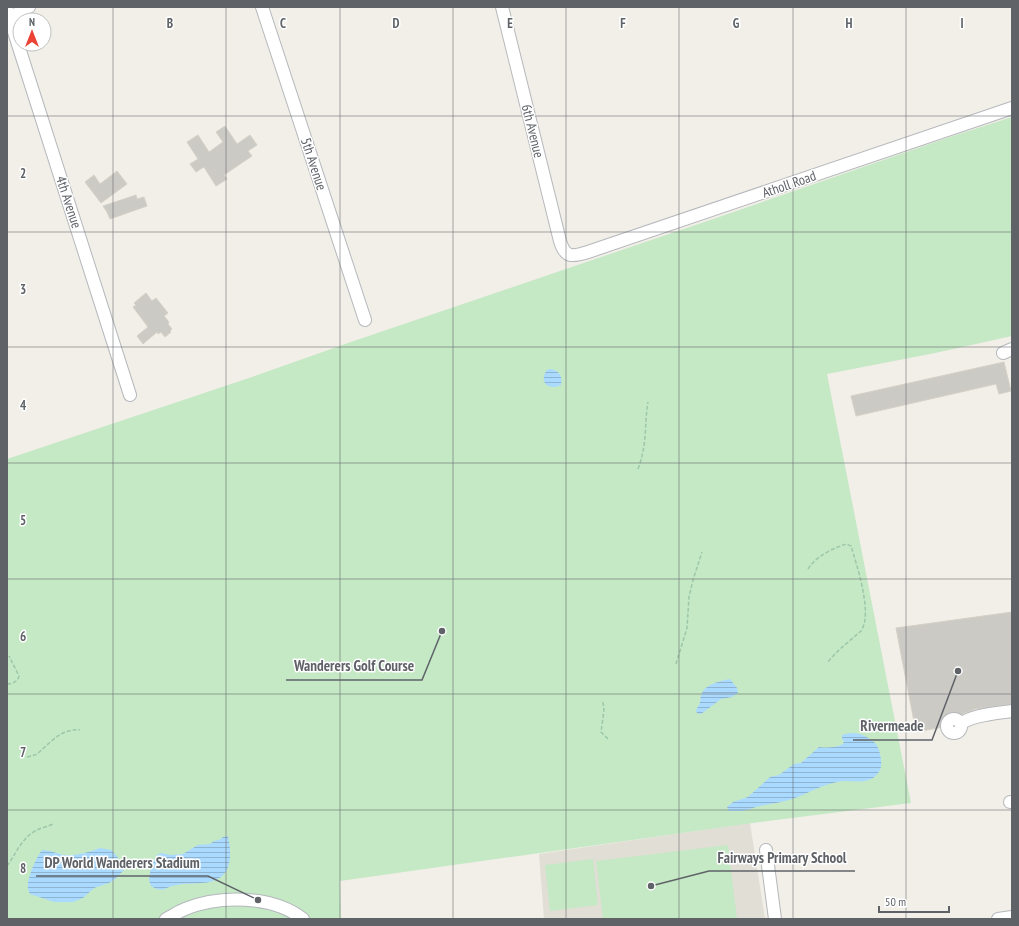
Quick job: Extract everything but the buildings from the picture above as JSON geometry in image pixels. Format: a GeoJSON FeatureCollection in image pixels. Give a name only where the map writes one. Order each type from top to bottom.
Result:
{"type":"FeatureCollection","features":[{"type":"Feature","properties":{"kind":"street"},"geometry":{"type":"LineString","coordinates":[[8,15],[28,7]]}},
{"type":"Feature","properties":{"kind":"street","name":"5th Avenue"},"geometry":{"type":"LineString","coordinates":[[262,7],[365,320]]}},
{"type":"Feature","properties":{"kind":"street","name":"6th Avenue"},"geometry":{"type":"LineString","coordinates":[[502,7],[561,246],[566,254]]}},
{"type":"Feature","properties":{"kind":"street","name":"4th Avenue"},"geometry":{"type":"LineString","coordinates":[[8,15],[130,395]]}},
{"type":"Feature","properties":{"kind":"street","name":"Atholl Road"},"geometry":{"type":"LineString","coordinates":[[566,254],[574,256],[588,252],[1012,108]]}},
{"type":"Feature","properties":{"kind":"street"},"geometry":{"type":"LineString","coordinates":[[961,724],[972,718],[1012,711]]}},
{"type":"Feature","properties":{"kind":"street"},"geometry":{"type":"LineString","coordinates":[[766,850],[775,919]]}},
{"type":"Feature","properties":{"kind":"street"},"geometry":{"type":"LineString","coordinates":[[166,919],[185,909],[201,904],[220,901],[246,900],[271,904],[295,912],[303,919]]}},
{"type":"Feature","properties":{"kind":"street"},"geometry":{"type":"LineString","coordinates":[[998,919],[1012,917]]}},
{"type":"Feature","properties":{"kind":"path"},"geometry":{"type":"LineString","coordinates":[[638,468],[645,439],[646,411],[648,402]]}},
{"type":"Feature","properties":{"kind":"path"},"geometry":{"type":"LineString","coordinates":[[808,569],[814,562],[829,551],[846,544],[851,546],[864,597],[866,610],[864,628],[834,654],[828,662]]}},
{"type":"Feature","properties":{"kind":"path"},"geometry":{"type":"LineString","coordinates":[[676,664],[687,628],[689,597],[702,552]]}},
{"type":"Feature","properties":{"kind":"path"},"geometry":{"type":"LineString","coordinates":[[7,684],[16,681],[20,676],[9,656]]}},
{"type":"Feature","properties":{"kind":"path"},"geometry":{"type":"LineString","coordinates":[[603,702],[604,710],[602,732],[608,739]]}},
{"type":"Feature","properties":{"kind":"path"},"geometry":{"type":"LineString","coordinates":[[27,757],[38,753],[58,736],[73,730],[80,730]]}},
{"type":"Feature","properties":{"kind":"path"},"geometry":{"type":"LineString","coordinates":[[7,866],[27,836],[40,828],[53,824]]}},
{"type":"Feature","properties":{"kind":"shaded area"},"geometry":{"type":"Polygon","coordinates":[[[750,823],[765,919],[544,919],[539,854],[750,823]]]}},
{"type":"Feature","properties":{"kind":"green space"},"geometry":{"type":"Polygon","coordinates":[[[1012,117],[1012,336],[827,374],[911,803],[760,822],[340,881],[341,919],[7,919],[7,459],[252,377],[1012,117]]]}},
{"type":"Feature","properties":{"kind":"green space"},"geometry":{"type":"Polygon","coordinates":[[[728,845],[737,919],[603,919],[596,861],[728,845]]]}},
{"type":"Feature","properties":{"kind":"green space"},"geometry":{"type":"Polygon","coordinates":[[[593,859],[598,905],[550,911],[545,865],[593,859]]]}},
{"type":"Feature","properties":{"kind":"water"},"geometry":{"type":"Polygon","coordinates":[[[550,369],[560,374],[561,385],[552,387],[546,385],[544,375],[547,370],[550,369]]]}},
{"type":"Feature","properties":{"kind":"water"},"geometry":{"type":"Polygon","coordinates":[[[730,679],[737,688],[738,693],[732,697],[721,699],[701,714],[697,713],[696,710],[700,704],[701,695],[704,690],[714,683],[730,679]]]}},
{"type":"Feature","properties":{"kind":"water"},"geometry":{"type":"Polygon","coordinates":[[[850,733],[860,734],[866,737],[878,747],[881,757],[881,768],[873,778],[860,782],[837,782],[825,785],[789,800],[741,811],[729,811],[727,807],[733,802],[748,797],[770,777],[779,775],[794,764],[801,763],[819,747],[825,748],[843,744],[844,741],[842,739],[842,735],[850,733]]]}},
{"type":"Feature","properties":{"kind":"water"},"geometry":{"type":"Polygon","coordinates":[[[228,836],[230,845],[230,861],[228,868],[219,878],[202,883],[180,884],[162,890],[151,886],[149,880],[151,865],[157,855],[161,853],[171,855],[183,854],[198,845],[210,844],[228,836]]]}},
{"type":"Feature","properties":{"kind":"water"},"geometry":{"type":"Polygon","coordinates":[[[100,848],[111,850],[123,864],[124,870],[114,880],[94,888],[83,898],[73,902],[54,902],[30,894],[28,884],[30,874],[42,850],[74,855],[100,848]]]}},
{"type":"Feature","properties":{"kind":"place","name":"Wanderers Golf Course"},"geometry":{"type":"Point","coordinates":[442,631]}},
{"type":"Feature","properties":{"kind":"place","name":"Rivermeade"},"geometry":{"type":"Point","coordinates":[958,671]}},
{"type":"Feature","properties":{"kind":"place","name":"Fairways Primary School"},"geometry":{"type":"Point","coordinates":[651,886]}},
{"type":"Feature","properties":{"kind":"place","name":"DP World Wanderers Stadium"},"geometry":{"type":"Point","coordinates":[258,900]}}]}
